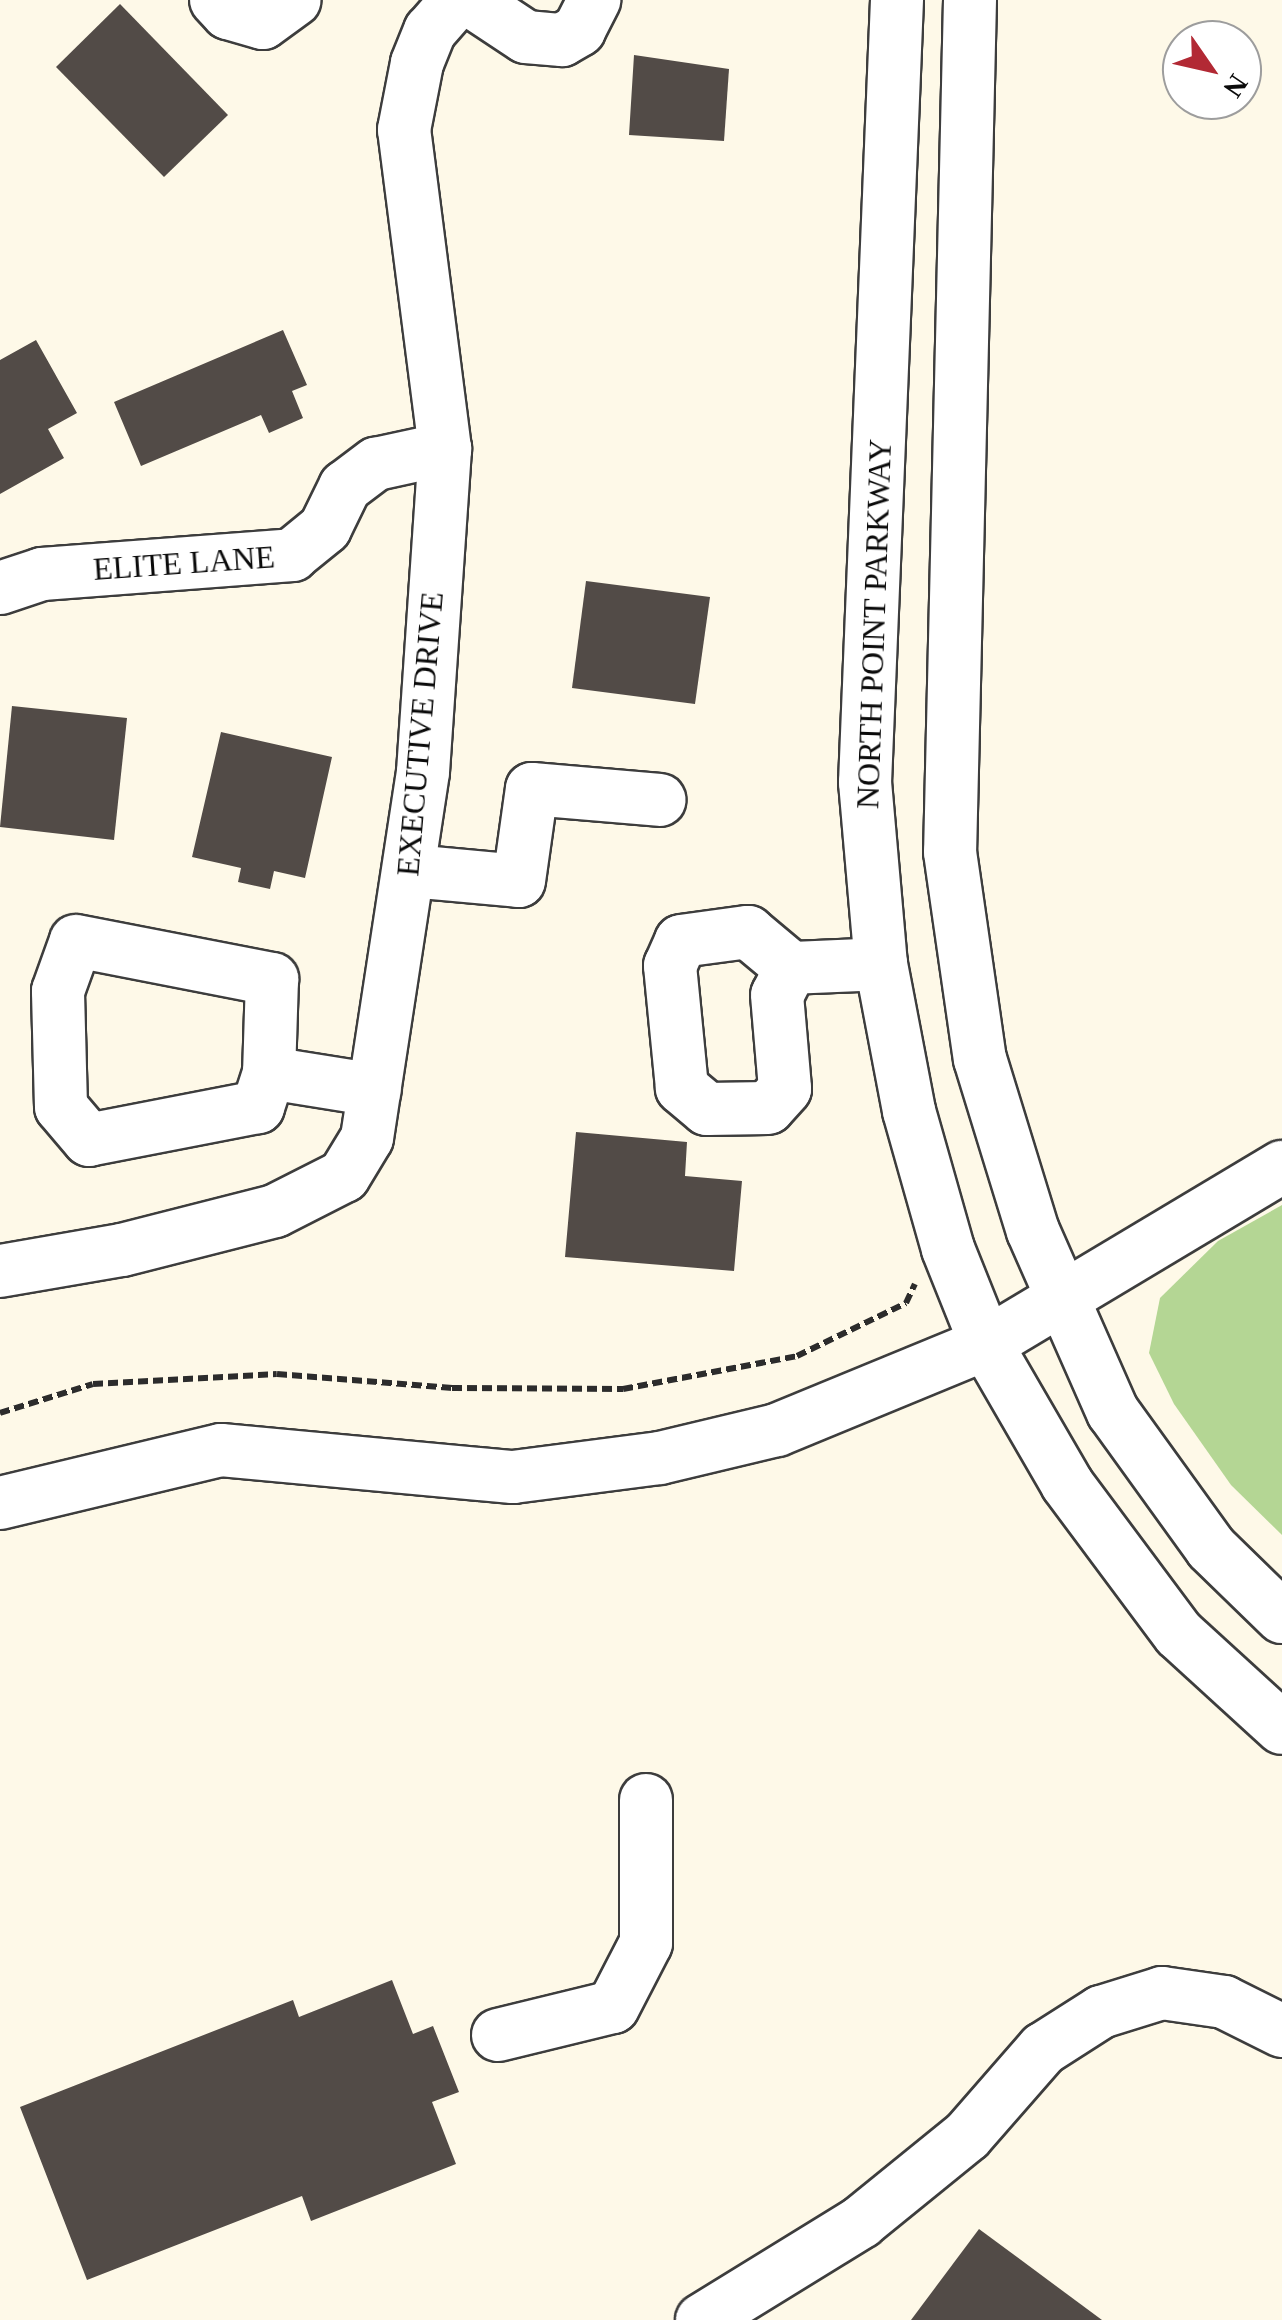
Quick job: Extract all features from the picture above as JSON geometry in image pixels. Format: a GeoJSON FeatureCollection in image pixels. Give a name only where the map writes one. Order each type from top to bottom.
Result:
{"type":"FeatureCollection","features":[{"type":"Feature","properties":{"kind":"street"},"geometry":{"type":"LineString","coordinates":[[216,0],[228,13],[263,23],[295,0]]}},
{"type":"Feature","properties":{"kind":"street","name":"EXECUTIVE DRIVE"},"geometry":{"type":"LineString","coordinates":[[0,1271],[122,1250],[319,1193],[344,1176],[367,1138],[411,870],[445,450],[404,130],[417,63],[430,31],[456,0]]}},
{"type":"Feature","properties":{"kind":"street"},"geometry":{"type":"LineString","coordinates":[[470,0],[526,37],[562,40],[579,30],[594,0]]}},
{"type":"Feature","properties":{"kind":"street","name":"NORTH POINT PARKWAY"},"geometry":{"type":"LineString","coordinates":[[897,0],[865,782],[881,964],[909,1111],[948,1250],[986,1344],[1067,1484],[1179,1634],[1282,1728]]}},
{"type":"Feature","properties":{"kind":"street"},"geometry":{"type":"LineString","coordinates":[[970,0],[950,852],[980,1059],[1059,1299],[1113,1412],[1158,1480],[1211,1548],[1282,1617]]}},
{"type":"Feature","properties":{"kind":"street","name":"ELITE LANE"},"geometry":{"type":"LineString","coordinates":[[0,588],[42,574],[292,554],[325,528],[345,487],[376,464],[445,450]]}},
{"type":"Feature","properties":{"kind":"street"},"geometry":{"type":"LineString","coordinates":[[411,870],[519,882],[532,789],[660,800]]}},
{"type":"Feature","properties":{"kind":"street"},"geometry":{"type":"LineString","coordinates":[[76,942],[272,979],[269,1072],[258,1107],[89,1140],[62,1107],[58,992],[76,942]]}},
{"type":"Feature","properties":{"kind":"street"},"geometry":{"type":"LineString","coordinates":[[791,968],[881,964]]}},
{"type":"Feature","properties":{"kind":"street"},"geometry":{"type":"LineString","coordinates":[[269,1072],[375,1090]]}},
{"type":"Feature","properties":{"kind":"street"},"geometry":{"type":"LineString","coordinates":[[0,1502],[221,1450],[513,1477],[660,1458],[777,1430],[986,1344],[1282,1168]]}},
{"type":"Feature","properties":{"kind":"street"},"geometry":{"type":"LineString","coordinates":[[498,2035],[613,2007],[646,1943],[646,1800]]}},
{"type":"Feature","properties":{"kind":"street"},"geometry":{"type":"LineString","coordinates":[[702,2320],[861,2222],[967,2136],[1043,2049],[1101,2012],[1162,1993],[1224,2002],[1282,2031]]}},
{"type":"Feature","properties":{"kind":"green space"},"geometry":{"type":"Polygon","coordinates":[[[1282,1205],[1282,1535],[1231,1485],[1174,1404],[1149,1353],[1160,1298],[1218,1241],[1282,1205]]]}},
{"type":"Feature","properties":{"kind":"building"},"geometry":{"type":"Polygon","coordinates":[[[120,4],[228,115],[164,177],[56,67],[120,4]]]}},
{"type":"Feature","properties":{"kind":"building"},"geometry":{"type":"Polygon","coordinates":[[[634,55],[729,69],[724,141],[629,135],[634,55]]]}},
{"type":"Feature","properties":{"kind":"building"},"geometry":{"type":"Polygon","coordinates":[[[283,330],[307,385],[292,391],[303,418],[269,433],[261,415],[141,466],[114,402],[283,330]]]}},
{"type":"Feature","properties":{"kind":"building"},"geometry":{"type":"Polygon","coordinates":[[[36,340],[77,413],[48,429],[64,458],[0,494],[0,360],[36,340]]]}},
{"type":"Feature","properties":{"kind":"building"},"geometry":{"type":"Polygon","coordinates":[[[586,581],[710,597],[695,704],[572,688],[586,581]]]}},
{"type":"Feature","properties":{"kind":"building"},"geometry":{"type":"Polygon","coordinates":[[[12,706],[127,718],[114,840],[0,827],[12,706]]]}},
{"type":"Feature","properties":{"kind":"building"},"geometry":{"type":"Polygon","coordinates":[[[221,732],[332,757],[305,878],[274,871],[270,889],[238,882],[241,868],[192,857],[221,732]]]}},
{"type":"Feature","properties":{"kind":"building"},"geometry":{"type":"Polygon","coordinates":[[[576,1132],[687,1142],[685,1176],[742,1181],[734,1271],[565,1257],[576,1132]]]}},
{"type":"Feature","properties":{"kind":"building"},"geometry":{"type":"Polygon","coordinates":[[[392,1980],[413,2034],[433,2026],[459,2092],[432,2102],[456,2164],[311,2221],[302,2196],[87,2280],[20,2107],[293,2000],[299,2017],[392,1980]]]}},
{"type":"Feature","properties":{"kind":"building"},"geometry":{"type":"Polygon","coordinates":[[[979,2229],[1102,2320],[911,2320],[979,2229]]]}}]}
